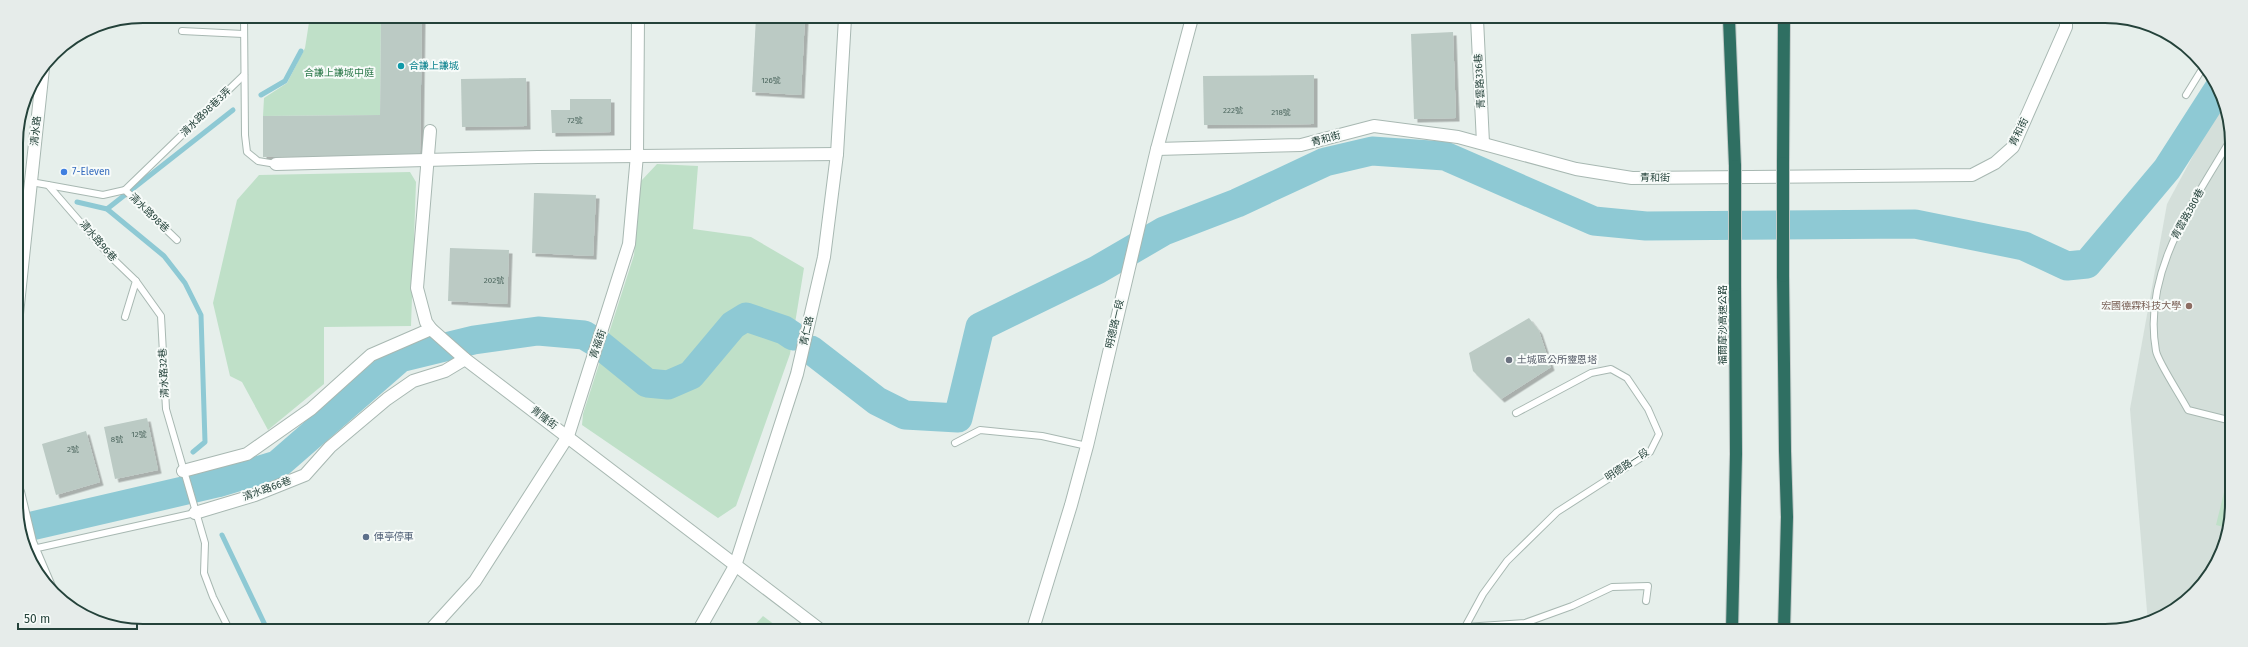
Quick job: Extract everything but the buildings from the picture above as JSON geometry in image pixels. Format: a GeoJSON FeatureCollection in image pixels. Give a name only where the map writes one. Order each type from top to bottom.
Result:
{"type":"FeatureCollection","features":[{"type":"Feature","properties":{"kind":"highway","name":"福爾摩沙高速公路"},"geometry":{"type":"LineString","coordinates":[[1729,23],[1735,166],[1736,454],[1732,624]]}},
{"type":"Feature","properties":{"kind":"highway"},"geometry":{"type":"LineString","coordinates":[[1784,23],[1783,276],[1787,517],[1784,624]]}},
{"type":"Feature","properties":{"kind":"street","name":"青福街"},"geometry":{"type":"LineString","coordinates":[[436,624],[475,581],[568,436],[630,244],[637,155],[638,23]]}},
{"type":"Feature","properties":{"kind":"street","name":"青仁路"},"geometry":{"type":"LineString","coordinates":[[702,624],[735,566],[797,374],[824,257],[836,154],[845,23]]}},
{"type":"Feature","properties":{"kind":"street","name":"明德路一段"},"geometry":{"type":"LineString","coordinates":[[1034,624],[1071,505],[1157,149],[1191,23]]}},
{"type":"Feature","properties":{"kind":"street","name":"青雲路336巷"},"geometry":{"type":"LineString","coordinates":[[1477,23],[1483,143]]}},
{"type":"Feature","properties":{"kind":"street","name":"青和街"},"geometry":{"type":"LineString","coordinates":[[1157,149],[1300,145],[1374,126],[1458,137],[1576,169],[1632,178],[1972,175],[1995,163],[2013,147],[2066,27],[2066,23]]}},
{"type":"Feature","properties":{"kind":"street","name":"清水路"},"geometry":{"type":"LineString","coordinates":[[23,255],[42,78]]}},
{"type":"Feature","properties":{"kind":"street","name":"青隆街"},"geometry":{"type":"LineString","coordinates":[[430,131],[417,288],[426,322],[431,330],[464,359],[568,436],[735,566],[813,624]]}},
{"type":"Feature","properties":{"kind":"street"},"geometry":{"type":"LineString","coordinates":[[276,164],[637,155],[836,154]]}},
{"type":"Feature","properties":{"kind":"street"},"geometry":{"type":"LineString","coordinates":[[183,471],[247,454],[311,409],[371,355],[431,330]]}},
{"type":"Feature","properties":{"kind":"street","name":"清水路66巷"},"geometry":{"type":"LineString","coordinates":[[195,513],[255,495],[305,475],[330,447],[387,399],[413,381],[445,371],[464,359]]}},
{"type":"Feature","properties":{"kind":"street"},"geometry":{"type":"LineString","coordinates":[[25,525],[40,567]]}},
{"type":"Feature","properties":{"kind":"lane"},"geometry":{"type":"LineString","coordinates":[[244,23],[244,115],[247,152],[258,161],[276,164]]}},
{"type":"Feature","properties":{"kind":"lane"},"geometry":{"type":"LineString","coordinates":[[182,30],[243,34]]}},
{"type":"Feature","properties":{"kind":"lane"},"geometry":{"type":"LineString","coordinates":[[2186,95],[2201,71]]}},
{"type":"Feature","properties":{"kind":"lane","name":"清水路98巷3弄"},"geometry":{"type":"LineString","coordinates":[[125,190],[244,75]]}},
{"type":"Feature","properties":{"kind":"lane","name":"青雲路380巷"},"geometry":{"type":"LineString","coordinates":[[2225,150],[2173,237],[2161,274],[2154,314],[2156,353],[2188,410],[2225,419]]}},
{"type":"Feature","properties":{"kind":"lane"},"geometry":{"type":"LineString","coordinates":[[30,187],[48,185]]}},
{"type":"Feature","properties":{"kind":"lane","name":"清水路98巷"},"geometry":{"type":"LineString","coordinates":[[48,185],[103,195],[125,190],[177,240]]}},
{"type":"Feature","properties":{"kind":"lane","name":"清水路96巷"},"geometry":{"type":"LineString","coordinates":[[48,185],[108,254],[136,281]]}},
{"type":"Feature","properties":{"kind":"lane"},"geometry":{"type":"LineString","coordinates":[[125,317],[136,281]]}},
{"type":"Feature","properties":{"kind":"lane","name":"清水路32巷"},"geometry":{"type":"LineString","coordinates":[[136,281],[161,316],[166,409],[195,513]]}},
{"type":"Feature","properties":{"kind":"lane","name":"明德路一段"},"geometry":{"type":"LineString","coordinates":[[1467,624],[1483,594],[1507,561],[1556,512],[1650,452],[1659,434],[1648,409],[1627,378],[1611,369],[1591,373],[1516,413]]}},
{"type":"Feature","properties":{"kind":"lane"},"geometry":{"type":"LineString","coordinates":[[954,443],[980,430],[1042,436],[1086,446]]}},
{"type":"Feature","properties":{"kind":"lane"},"geometry":{"type":"LineString","coordinates":[[195,513],[205,543],[204,573],[213,597],[226,624]]}},
{"type":"Feature","properties":{"kind":"lane","name":"清水路66巷"},"geometry":{"type":"LineString","coordinates":[[33,549],[195,513]]}},
{"type":"Feature","properties":{"kind":"lane"},"geometry":{"type":"LineString","coordinates":[[1513,624],[1525,623],[1572,606],[1612,587],[1648,586],[1646,601]]}},
{"type":"Feature","properties":{"kind":"shaded area","name":"宏國德霖科技大學"},"geometry":{"type":"Polygon","coordinates":[[[2219,107],[2223,120],[2225,143],[2224,519],[2216,550],[2205,571],[2190,589],[2178,599],[2158,612],[2147,616],[2130,409],[2167,204],[2219,107]]]}},
{"type":"Feature","properties":{"kind":"green space","name":"合謙上謙城中庭"},"geometry":{"type":"Polygon","coordinates":[[[309,23],[381,23],[380,115],[263,116],[264,98],[287,83],[305,48],[309,23]]]}},
{"type":"Feature","properties":{"kind":"green space"},"geometry":{"type":"Polygon","coordinates":[[[657,164],[698,166],[693,229],[751,237],[804,268],[790,354],[736,506],[718,518],[582,425],[583,414],[634,255],[641,181],[657,164]]]}},
{"type":"Feature","properties":{"kind":"green space"},"geometry":{"type":"Polygon","coordinates":[[[410,172],[416,182],[411,326],[324,327],[324,384],[268,430],[242,382],[230,376],[213,303],[237,200],[259,175],[410,172]]]}},
{"type":"Feature","properties":{"kind":"green space"},"geometry":{"type":"Polygon","coordinates":[[[2225,488],[2223,527],[2216,525],[2225,488]]]}},
{"type":"Feature","properties":{"kind":"green space"},"geometry":{"type":"Polygon","coordinates":[[[763,616],[774,624],[756,624],[763,616]]]}},
{"type":"Feature","properties":{"kind":"waterway"},"geometry":{"type":"LineString","coordinates":[[261,95],[285,81],[301,51]]}},
{"type":"Feature","properties":{"kind":"waterway"},"geometry":{"type":"LineString","coordinates":[[811,350],[877,401],[905,415],[958,418],[980,327],[1097,270],[1164,231],[1237,203],[1325,162],[1372,151],[1445,156],[1594,221],[1646,226],[1915,224],[2024,246],[2067,266],[2087,264],[2167,169],[2215,95]]}},
{"type":"Feature","properties":{"kind":"waterway"},"geometry":{"type":"LineString","coordinates":[[107,209],[233,110]]}},
{"type":"Feature","properties":{"kind":"waterway"},"geometry":{"type":"LineString","coordinates":[[77,202],[107,209],[164,256],[185,283],[201,315],[205,442],[193,452]]}},
{"type":"Feature","properties":{"kind":"waterway"},"geometry":{"type":"LineString","coordinates":[[25,528],[217,483],[277,465],[400,358],[474,340],[538,331],[584,335],[599,344],[647,383],[668,385],[691,375],[733,325],[746,317],[784,330],[793,336]]}},
{"type":"Feature","properties":{"kind":"waterway"},"geometry":{"type":"LineString","coordinates":[[222,535],[265,624]]}},
{"type":"Feature","properties":{"kind":"place","name":"合謙上謙城"},"geometry":{"type":"Point","coordinates":[401,66]}},
{"type":"Feature","properties":{"kind":"place","name":"7-Eleven"},"geometry":{"type":"Point","coordinates":[64,172]}},
{"type":"Feature","properties":{"kind":"place","name":"宏國德霖科技大學"},"geometry":{"type":"Point","coordinates":[2189,306]}},
{"type":"Feature","properties":{"kind":"place","name":"土城區公所靈恩塔"},"geometry":{"type":"Point","coordinates":[1509,360]}},
{"type":"Feature","properties":{"kind":"place","name":"俥亭停車"},"geometry":{"type":"Point","coordinates":[366,537]}}]}
